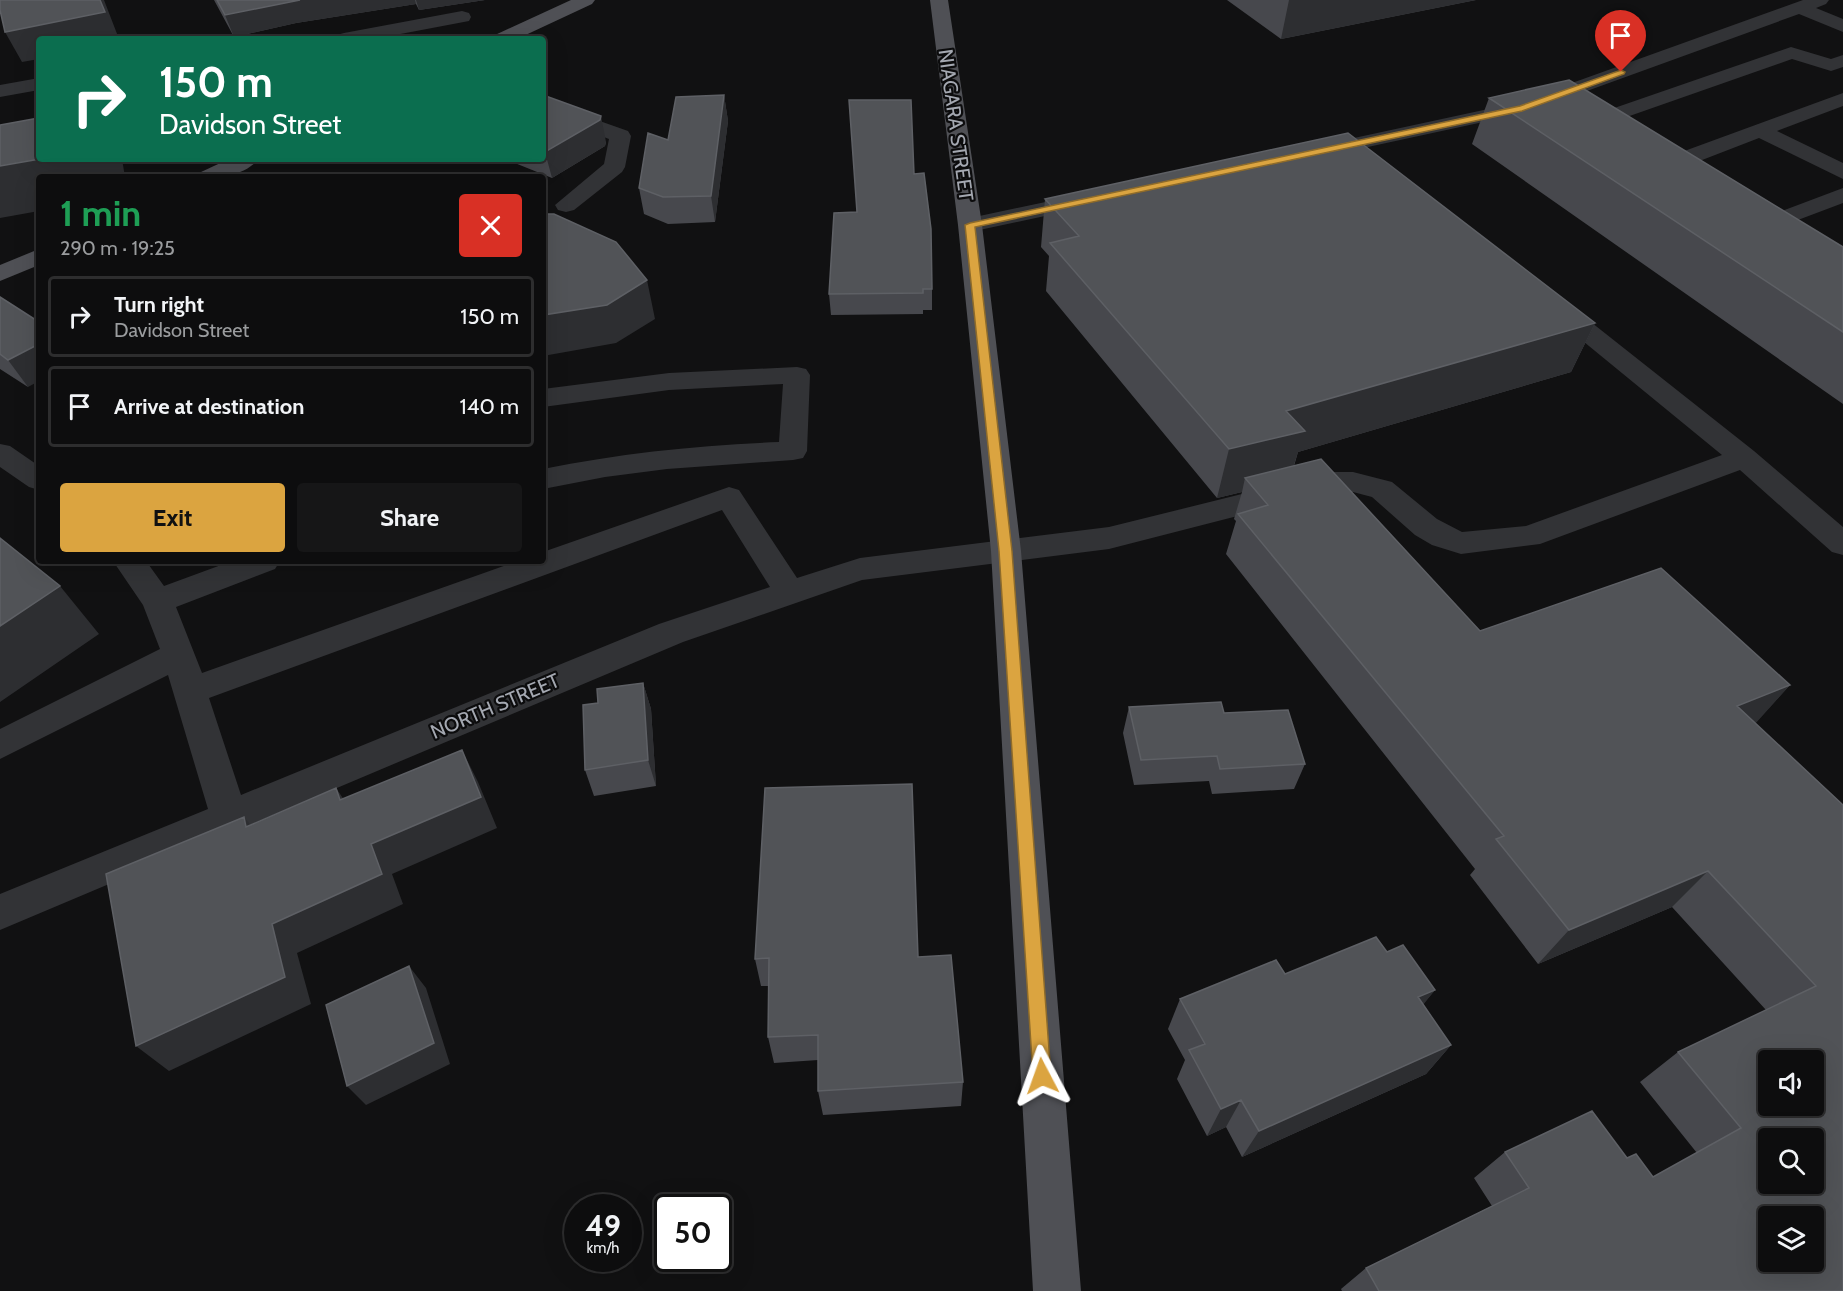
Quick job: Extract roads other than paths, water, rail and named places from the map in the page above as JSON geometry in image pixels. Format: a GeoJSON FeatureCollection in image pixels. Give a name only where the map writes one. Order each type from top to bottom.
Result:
{"type":"FeatureCollection","features":[{"type":"Feature","properties":{"kind":"main road"},"geometry":{"type":"LineString","coordinates":[[508,36],[586,0]]}},
{"type":"Feature","properties":{"kind":"main road","name":"NIAGARA STREET"},"geometry":{"type":"LineString","coordinates":[[939,0],[970,225],[1006,551],[1057,1291]]}},
{"type":"Feature","properties":{"kind":"main road"},"geometry":{"type":"LineString","coordinates":[[215,174],[241,162]]}},
{"type":"Feature","properties":{"kind":"main road"},"geometry":{"type":"LineString","coordinates":[[0,274],[36,257]]}},
{"type":"Feature","properties":{"kind":"street"},"geometry":{"type":"LineString","coordinates":[[1295,156],[1522,108],[1820,0]]}},
{"type":"Feature","properties":{"kind":"street"},"geometry":{"type":"LineString","coordinates":[[1799,8],[1843,26]]}},
{"type":"Feature","properties":{"kind":"street"},"geometry":{"type":"LineString","coordinates":[[360,36],[462,17]]}},
{"type":"Feature","properties":{"kind":"street"},"geometry":{"type":"LineString","coordinates":[[1703,43],[1756,65]]}},
{"type":"Feature","properties":{"kind":"street"},"geometry":{"type":"LineString","coordinates":[[1696,174],[1604,118],[1791,53],[1839,66]]}},
{"type":"Feature","properties":{"kind":"street"},"geometry":{"type":"LineString","coordinates":[[1601,80],[1647,103]]}},
{"type":"Feature","properties":{"kind":"street"},"geometry":{"type":"LineString","coordinates":[[0,91],[36,85]]}},
{"type":"Feature","properties":{"kind":"street"},"geometry":{"type":"LineString","coordinates":[[1658,151],[1759,130],[1843,99]]}},
{"type":"Feature","properties":{"kind":"street"},"geometry":{"type":"LineString","coordinates":[[546,108],[620,136],[614,167],[566,205]]}},
{"type":"Feature","properties":{"kind":"street"},"geometry":{"type":"LineString","coordinates":[[1759,130],[1843,172]]}},
{"type":"Feature","properties":{"kind":"street"},"geometry":{"type":"LineString","coordinates":[[1353,144],[1381,166]]}},
{"type":"Feature","properties":{"kind":"street"},"geometry":{"type":"LineString","coordinates":[[1774,222],[1843,195]]}},
{"type":"Feature","properties":{"kind":"street"},"geometry":{"type":"LineString","coordinates":[[970,225],[1109,196]]}},
{"type":"Feature","properties":{"kind":"street"},"geometry":{"type":"LineString","coordinates":[[1755,210],[1794,234]]}},
{"type":"Feature","properties":{"kind":"street"},"geometry":{"type":"LineString","coordinates":[[1540,294],[1744,458],[1843,544]]}},
{"type":"Feature","properties":{"kind":"street"},"geometry":{"type":"LineString","coordinates":[[546,398],[631,384],[735,376],[797,375],[793,451],[634,463],[546,477]]}},
{"type":"Feature","properties":{"kind":"street"},"geometry":{"type":"LineString","coordinates":[[0,453],[36,478]]}},
{"type":"Feature","properties":{"kind":"street"},"geometry":{"type":"LineString","coordinates":[[711,456],[729,497],[789,592]]}},
{"type":"Feature","properties":{"kind":"street","name":"NORTH STREET"},"geometry":{"type":"LineString","coordinates":[[0,912],[671,633],[860,569],[1109,538],[1331,482],[1353,482],[1382,489],[1426,527],[1443,537],[1461,543],[1493,541],[1529,536],[1744,458]]}},
{"type":"Feature","properties":{"kind":"street"},"geometry":{"type":"LineString","coordinates":[[546,563],[729,497]]}},
{"type":"Feature","properties":{"kind":"street"},"geometry":{"type":"LineString","coordinates":[[131,564],[158,601],[179,655],[229,816]]}},
{"type":"Feature","properties":{"kind":"street"},"geometry":{"type":"LineString","coordinates":[[158,601],[256,564]]}},
{"type":"Feature","properties":{"kind":"street"},"geometry":{"type":"LineString","coordinates":[[191,691],[543,564]]}},
{"type":"Feature","properties":{"kind":"street"},"geometry":{"type":"LineString","coordinates":[[0,745],[179,655]]}}]}
